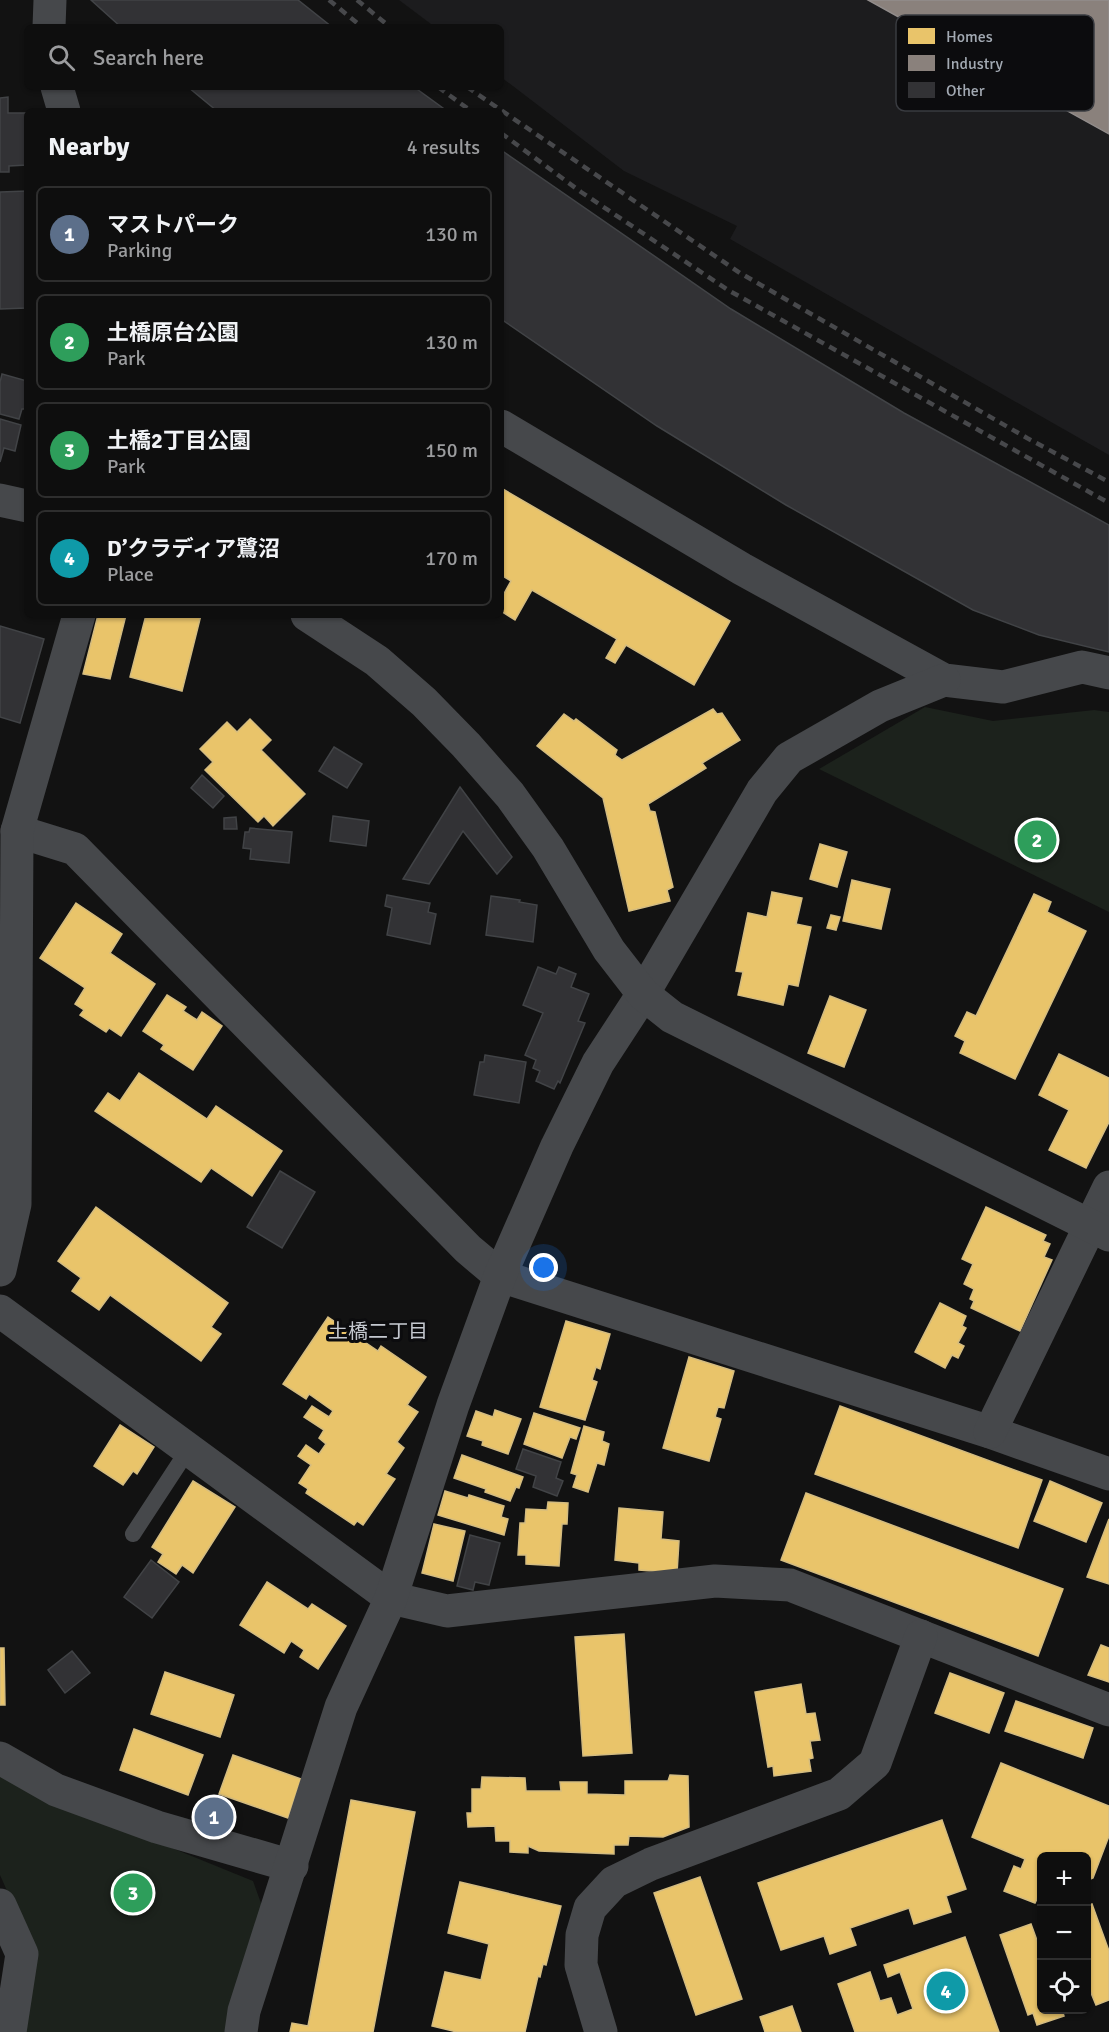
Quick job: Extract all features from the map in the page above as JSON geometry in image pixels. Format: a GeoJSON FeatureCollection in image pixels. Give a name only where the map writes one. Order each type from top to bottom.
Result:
{"type":"FeatureCollection","features":[{"type":"Feature","properties":{"kind":"street"},"geometry":{"type":"LineString","coordinates":[[49,24],[50,0]]}},
{"type":"Feature","properties":{"kind":"street"},"geometry":{"type":"LineString","coordinates":[[58,90],[63,108]]}},
{"type":"Feature","properties":{"kind":"street"},"geometry":{"type":"LineString","coordinates":[[504,428],[742,568],[944,680],[1003,687],[1082,668],[1109,673]]}},
{"type":"Feature","properties":{"kind":"street"},"geometry":{"type":"LineString","coordinates":[[0,500],[24,505]]}},
{"type":"Feature","properties":{"kind":"street"},"geometry":{"type":"LineString","coordinates":[[0,1270],[15,1204],[17,831],[79,618]]}},
{"type":"Feature","properties":{"kind":"street"},"geometry":{"type":"LineString","coordinates":[[312,618],[377,661],[424,702],[488,770],[510,795],[548,848],[609,950],[643,994],[672,1017],[1099,1231]]}},
{"type":"Feature","properties":{"kind":"street"},"geometry":{"type":"LineString","coordinates":[[241,2032],[244,2010],[341,1707],[391,1598],[453,1405],[500,1276],[557,1146],[598,1063],[643,994],[762,791],[789,758],[880,706],[944,680]]}},
{"type":"Feature","properties":{"kind":"street"},"geometry":{"type":"LineString","coordinates":[[17,831],[75,849],[468,1249],[500,1276],[990,1432],[1109,1474]]}},
{"type":"Feature","properties":{"kind":"street"},"geometry":{"type":"LineString","coordinates":[[990,1432],[1099,1231],[1109,1187]]}},
{"type":"Feature","properties":{"kind":"street"},"geometry":{"type":"LineString","coordinates":[[0,1311],[391,1598],[447,1611],[715,1581],[790,1585],[1109,1710]]}},
{"type":"Feature","properties":{"kind":"street"},"geometry":{"type":"LineString","coordinates":[[601,2032],[581,1965],[582,1935],[590,1908],[614,1882],[651,1864],[838,1794],[875,1762],[921,1636]]}},
{"type":"Feature","properties":{"kind":"street"},"geometry":{"type":"LineString","coordinates":[[0,1758],[56,1790],[157,1827],[291,1866]]}},
{"type":"Feature","properties":{"kind":"street"},"geometry":{"type":"LineString","coordinates":[[0,1905],[22,1954],[10,2032]]}},
{"type":"Feature","properties":{"kind":"lane"},"geometry":{"type":"LineString","coordinates":[[133,1534],[188,1450]]}},
{"type":"Feature","properties":{"kind":"shaded area"},"geometry":{"type":"Polygon","coordinates":[[[399,0],[1109,0],[1109,455],[730,239],[737,226],[624,171],[504,79],[504,24],[431,24],[399,0]]]}},
{"type":"Feature","properties":{"kind":"shaded area"},"geometry":{"type":"Polygon","coordinates":[[[925,707],[993,721],[1094,710],[1109,712],[1109,912],[819,769],[925,707]]]}},
{"type":"Feature","properties":{"kind":"shaded area"},"geometry":{"type":"Polygon","coordinates":[[[0,1773],[135,1833],[253,1881],[262,1906],[227,2032],[23,2032],[35,1954],[0,1875],[0,1773]]]}},
{"type":"Feature","properties":{"kind":"building: Homes"},"geometry":{"type":"Polygon","coordinates":[[[504,490],[730,621],[694,685],[626,645],[615,663],[606,658],[617,639],[532,590],[515,620],[504,613],[504,594],[511,581],[504,577],[504,490]]]}},
{"type":"Feature","properties":{"kind":"building: Homes"},"geometry":{"type":"Polygon","coordinates":[[[97,618],[125,618],[110,679],[83,674],[97,618]]]}},
{"type":"Feature","properties":{"kind":"building: Homes"},"geometry":{"type":"Polygon","coordinates":[[[145,618],[200,618],[182,691],[130,677],[145,618]]]}},
{"type":"Feature","properties":{"kind":"building: Homes"},"geometry":{"type":"Polygon","coordinates":[[[713,709],[717,714],[722,713],[740,740],[702,763],[706,768],[648,804],[650,811],[655,812],[673,887],[667,890],[670,901],[629,911],[603,798],[537,746],[564,714],[574,721],[576,719],[617,750],[615,755],[622,760],[713,709]]]}},
{"type":"Feature","properties":{"kind":"building: Homes"},"geometry":{"type":"Polygon","coordinates":[[[250,719],[271,740],[261,750],[305,794],[273,826],[264,816],[258,822],[205,770],[213,762],[200,749],[227,722],[237,732],[250,719]]]}},
{"type":"Feature","properties":{"kind":"building: Homes"},"geometry":{"type":"Polygon","coordinates":[[[820,844],[847,852],[837,887],[810,879],[820,844]]]}},
{"type":"Feature","properties":{"kind":"building: Homes"},"geometry":{"type":"Polygon","coordinates":[[[852,880],[890,889],[881,929],[843,921],[852,880]]]}},
{"type":"Feature","properties":{"kind":"building: Homes"},"geometry":{"type":"Polygon","coordinates":[[[772,892],[802,898],[796,924],[811,927],[798,986],[788,984],[783,1005],[738,995],[743,972],[736,971],[748,913],[767,917],[772,892]]]}},
{"type":"Feature","properties":{"kind":"building: Homes"},"geometry":{"type":"Polygon","coordinates":[[[1034,894],[1051,902],[1047,912],[1086,931],[1015,1079],[960,1053],[965,1041],[955,1036],[967,1012],[976,1016],[1034,894]]]}},
{"type":"Feature","properties":{"kind":"building: Homes"},"geometry":{"type":"Polygon","coordinates":[[[76,903],[122,934],[110,953],[155,984],[121,1036],[109,1028],[106,1032],[80,1015],[84,1010],[75,1004],[85,988],[40,958],[76,903]]]}},
{"type":"Feature","properties":{"kind":"building: Homes"},"geometry":{"type":"Polygon","coordinates":[[[831,915],[840,917],[836,930],[827,928],[831,915]]]}},
{"type":"Feature","properties":{"kind":"building: Homes"},"geometry":{"type":"Polygon","coordinates":[[[167,995],[186,1007],[183,1011],[197,1020],[202,1012],[222,1026],[193,1070],[161,1049],[164,1045],[143,1031],[167,995]]]}},
{"type":"Feature","properties":{"kind":"building: Homes"},"geometry":{"type":"Polygon","coordinates":[[[830,996],[866,1010],[844,1067],[808,1053],[830,996]]]}},
{"type":"Feature","properties":{"kind":"building: Homes"},"geometry":{"type":"Polygon","coordinates":[[[1059,1054],[1109,1078],[1109,1122],[1086,1168],[1049,1150],[1069,1110],[1039,1095],[1059,1054]]]}},
{"type":"Feature","properties":{"kind":"building: Homes"},"geometry":{"type":"Polygon","coordinates":[[[139,1073],[207,1119],[216,1106],[282,1151],[252,1196],[211,1168],[201,1182],[95,1111],[108,1093],[120,1101],[139,1073]]]}},
{"type":"Feature","properties":{"kind":"building: Homes"},"geometry":{"type":"Polygon","coordinates":[[[96,1207],[228,1303],[211,1327],[221,1334],[201,1361],[110,1295],[99,1310],[72,1291],[81,1278],[58,1261],[96,1207]]]}},
{"type":"Feature","properties":{"kind":"building: Homes"},"geometry":{"type":"Polygon","coordinates":[[[986,1207],[1046,1235],[1043,1241],[1050,1244],[1044,1257],[1052,1260],[1020,1331],[971,1308],[974,1301],[970,1299],[974,1289],[964,1284],[973,1264],[962,1259],[986,1207]]]}},
{"type":"Feature","properties":{"kind":"building: Homes"},"geometry":{"type":"Polygon","coordinates":[[[940,1303],[966,1316],[962,1326],[966,1328],[958,1343],[964,1346],[958,1358],[952,1355],[945,1368],[915,1352],[940,1303]]]}},
{"type":"Feature","properties":{"kind":"building: Homes"},"geometry":{"type":"Polygon","coordinates":[[[328,1317],[378,1351],[381,1346],[426,1377],[407,1405],[418,1412],[397,1442],[404,1448],[386,1474],[395,1479],[363,1525],[357,1521],[354,1525],[306,1493],[308,1489],[299,1483],[311,1465],[298,1456],[306,1445],[319,1454],[326,1444],[319,1438],[324,1430],[304,1417],[312,1406],[329,1417],[333,1411],[309,1394],[306,1399],[283,1384],[328,1317]]]}},
{"type":"Feature","properties":{"kind":"building: Homes"},"geometry":{"type":"Polygon","coordinates":[[[566,1321],[610,1334],[600,1369],[596,1367],[592,1380],[597,1382],[585,1420],[540,1407],[566,1321]]]}},
{"type":"Feature","properties":{"kind":"building: Homes"},"geometry":{"type":"Polygon","coordinates":[[[689,1357],[734,1371],[724,1408],[718,1407],[715,1417],[721,1419],[709,1461],[663,1448],[689,1357]]]}},
{"type":"Feature","properties":{"kind":"building: Homes"},"geometry":{"type":"Polygon","coordinates":[[[840,1406],[1042,1480],[1018,1548],[815,1474],[840,1406]]]}},
{"type":"Feature","properties":{"kind":"building: Homes"},"geometry":{"type":"Polygon","coordinates":[[[495,1410],[521,1419],[508,1454],[482,1445],[483,1441],[467,1436],[476,1411],[493,1417],[495,1410]]]}},
{"type":"Feature","properties":{"kind":"building: Homes"},"geometry":{"type":"Polygon","coordinates":[[[534,1413],[580,1428],[576,1439],[570,1437],[562,1458],[524,1444],[534,1413]]]}},
{"type":"Feature","properties":{"kind":"building: Homes"},"geometry":{"type":"Polygon","coordinates":[[[120,1425],[154,1447],[137,1474],[133,1471],[123,1485],[94,1466],[120,1425]]]}},
{"type":"Feature","properties":{"kind":"building: Homes"},"geometry":{"type":"Polygon","coordinates":[[[584,1426],[604,1432],[602,1441],[609,1444],[604,1465],[597,1463],[588,1492],[573,1487],[577,1475],[571,1473],[584,1426]]]}},
{"type":"Feature","properties":{"kind":"building: Homes"},"geometry":{"type":"Polygon","coordinates":[[[462,1455],[523,1477],[510,1501],[485,1492],[486,1489],[454,1478],[462,1455]]]}},
{"type":"Feature","properties":{"kind":"building: Homes"},"geometry":{"type":"Polygon","coordinates":[[[193,1481],[235,1507],[193,1573],[182,1565],[176,1574],[158,1562],[163,1554],[152,1547],[193,1481]]]}},
{"type":"Feature","properties":{"kind":"building: Homes"},"geometry":{"type":"Polygon","coordinates":[[[1050,1481],[1102,1503],[1086,1542],[1034,1521],[1050,1481]]]}},
{"type":"Feature","properties":{"kind":"building: Homes"},"geometry":{"type":"Polygon","coordinates":[[[445,1491],[468,1498],[469,1495],[504,1506],[501,1517],[508,1519],[504,1535],[438,1515],[445,1491]]]}},
{"type":"Feature","properties":{"kind":"building: Homes"},"geometry":{"type":"Polygon","coordinates":[[[806,1493],[1063,1589],[1038,1656],[781,1560],[806,1493]]]}},
{"type":"Feature","properties":{"kind":"building: Homes"},"geometry":{"type":"Polygon","coordinates":[[[548,1502],[568,1503],[567,1524],[562,1524],[559,1566],[526,1564],[526,1555],[518,1555],[520,1523],[525,1523],[526,1509],[547,1510],[548,1502]]]}},
{"type":"Feature","properties":{"kind":"building: Homes"},"geometry":{"type":"Polygon","coordinates":[[[619,1508],[663,1512],[661,1539],[679,1541],[677,1573],[639,1570],[639,1563],[615,1560],[619,1508]]]}},
{"type":"Feature","properties":{"kind":"building: Homes"},"geometry":{"type":"Polygon","coordinates":[[[1109,1519],[1109,1584],[1087,1577],[1109,1519]]]}},
{"type":"Feature","properties":{"kind":"building: Homes"},"geometry":{"type":"Polygon","coordinates":[[[434,1524],[465,1531],[453,1581],[422,1573],[434,1524]]]}},
{"type":"Feature","properties":{"kind":"building: Homes"},"geometry":{"type":"Polygon","coordinates":[[[267,1582],[308,1609],[312,1604],[346,1626],[318,1669],[300,1657],[304,1650],[291,1641],[284,1653],[240,1625],[267,1582]]]}},
{"type":"Feature","properties":{"kind":"building: Homes"},"geometry":{"type":"Polygon","coordinates":[[[624,1634],[632,1753],[583,1756],[575,1637],[624,1634]]]}},
{"type":"Feature","properties":{"kind":"building: Homes"},"geometry":{"type":"Polygon","coordinates":[[[1101,1645],[1109,1648],[1109,1682],[1088,1675],[1101,1645]]]}},
{"type":"Feature","properties":{"kind":"building: Homes"},"geometry":{"type":"Polygon","coordinates":[[[0,1648],[4,1648],[5,1705],[0,1705],[0,1648]]]}},
{"type":"Feature","properties":{"kind":"building: Homes"},"geometry":{"type":"Polygon","coordinates":[[[165,1672],[234,1695],[220,1737],[151,1714],[165,1672]]]}},
{"type":"Feature","properties":{"kind":"building: Homes"},"geometry":{"type":"Polygon","coordinates":[[[950,1673],[1004,1693],[989,1733],[935,1713],[950,1673]]]}},
{"type":"Feature","properties":{"kind":"building: Homes"},"geometry":{"type":"Polygon","coordinates":[[[801,1684],[806,1714],[815,1713],[820,1740],[810,1741],[813,1758],[809,1759],[811,1771],[774,1776],[773,1766],[768,1767],[755,1692],[801,1684]]]}},
{"type":"Feature","properties":{"kind":"building: Homes"},"geometry":{"type":"Polygon","coordinates":[[[1016,1701],[1093,1728],[1083,1758],[1005,1731],[1016,1701]]]}},
{"type":"Feature","properties":{"kind":"building: Homes"},"geometry":{"type":"Polygon","coordinates":[[[134,1729],[203,1755],[188,1795],[120,1770],[134,1729]]]}},
{"type":"Feature","properties":{"kind":"building: Homes"},"geometry":{"type":"Polygon","coordinates":[[[233,1755],[301,1779],[288,1818],[219,1794],[233,1755]]]}},
{"type":"Feature","properties":{"kind":"building: Homes"},"geometry":{"type":"Polygon","coordinates":[[[1001,1763],[1109,1806],[1109,1836],[1093,1878],[1091,1879],[1091,1852],[1037,1852],[1037,1899],[1035,1903],[1004,1891],[1014,1866],[1021,1869],[1025,1859],[972,1837],[1001,1763]]]}},
{"type":"Feature","properties":{"kind":"building: Homes"},"geometry":{"type":"Polygon","coordinates":[[[670,1775],[688,1776],[689,1827],[663,1837],[629,1836],[628,1845],[614,1845],[614,1854],[539,1851],[528,1846],[528,1853],[510,1852],[510,1841],[496,1841],[495,1826],[468,1827],[467,1813],[472,1813],[472,1789],[481,1789],[482,1777],[525,1778],[526,1791],[561,1791],[560,1782],[587,1782],[587,1794],[625,1795],[625,1781],[668,1781],[670,1775]]]}},
{"type":"Feature","properties":{"kind":"building: Homes"},"geometry":{"type":"Polygon","coordinates":[[[351,1800],[415,1812],[373,2032],[290,2032],[292,2023],[308,2026],[351,1800]]]}},
{"type":"Feature","properties":{"kind":"building: Homes"},"geometry":{"type":"Polygon","coordinates":[[[942,1820],[966,1889],[946,1896],[951,1912],[914,1924],[909,1908],[850,1928],[856,1945],[830,1954],[824,1936],[781,1950],[758,1883],[942,1820]]]}},
{"type":"Feature","properties":{"kind":"building: Homes"},"geometry":{"type":"Polygon","coordinates":[[[700,1877],[742,1999],[696,2015],[654,1893],[700,1877]]]}},
{"type":"Feature","properties":{"kind":"building: Homes"},"geometry":{"type":"Polygon","coordinates":[[[460,1882],[561,1906],[546,1965],[543,1964],[540,1977],[538,1976],[525,2032],[457,2032],[432,2026],[445,1972],[481,1980],[489,1944],[448,1933],[460,1882]]]}},
{"type":"Feature","properties":{"kind":"building: Homes"},"geometry":{"type":"Polygon","coordinates":[[[1091,1904],[1109,1951],[1109,2000],[1096,2005],[1091,1993],[1091,1904]]]}},
{"type":"Feature","properties":{"kind":"building: Homes"},"geometry":{"type":"Polygon","coordinates":[[[1031,1924],[1037,1940],[1037,2014],[1063,2014],[1064,2016],[1037,2025],[1033,2013],[1028,2015],[1000,1935],[1031,1924]]]}},
{"type":"Feature","properties":{"kind":"building: Homes"},"geometry":{"type":"Polygon","coordinates":[[[965,1937],[999,2032],[855,2032],[838,1984],[870,1972],[880,2001],[891,1998],[897,2015],[913,2009],[900,1972],[888,1977],[884,1965],[965,1937]]]}},
{"type":"Feature","properties":{"kind":"building: Homes"},"geometry":{"type":"Polygon","coordinates":[[[792,2006],[801,2032],[765,2032],[760,2017],[792,2006]]]}},
{"type":"Feature","properties":{"kind":"building: Industry"},"geometry":{"type":"Polygon","coordinates":[[[868,0],[1109,0],[1109,134],[1068,111],[1094,111],[1094,15],[896,16],[868,0]]]}},
{"type":"Feature","properties":{"kind":"building: Other"},"geometry":{"type":"Polygon","coordinates":[[[91,0],[298,0],[328,24],[118,24],[91,0]]]}},
{"type":"Feature","properties":{"kind":"building: Other"},"geometry":{"type":"Polygon","coordinates":[[[192,90],[418,90],[443,108],[213,108],[192,90]]]}},
{"type":"Feature","properties":{"kind":"building: Other"},"geometry":{"type":"Polygon","coordinates":[[[8,97],[8,113],[24,113],[24,165],[9,166],[9,172],[0,172],[0,98],[8,97]]]}},
{"type":"Feature","properties":{"kind":"building: Other"},"geometry":{"type":"Polygon","coordinates":[[[504,152],[731,309],[904,413],[1109,525],[1109,652],[1039,635],[973,610],[786,505],[657,426],[504,321],[504,152]]]}},
{"type":"Feature","properties":{"kind":"building: Other"},"geometry":{"type":"Polygon","coordinates":[[[24,191],[24,308],[0,309],[0,192],[24,191]]]}},
{"type":"Feature","properties":{"kind":"building: Other"},"geometry":{"type":"Polygon","coordinates":[[[2,374],[24,380],[24,409],[19,419],[0,414],[2,374]]]}},
{"type":"Feature","properties":{"kind":"building: Other"},"geometry":{"type":"Polygon","coordinates":[[[0,419],[21,425],[15,451],[4,448],[0,462],[0,419]]]}},
{"type":"Feature","properties":{"kind":"building: Other"},"geometry":{"type":"Polygon","coordinates":[[[0,626],[44,639],[20,723],[0,717],[0,626]]]}},
{"type":"Feature","properties":{"kind":"building: Other"},"geometry":{"type":"Polygon","coordinates":[[[334,747],[362,764],[347,788],[319,771],[334,747]]]}},
{"type":"Feature","properties":{"kind":"building: Other"},"geometry":{"type":"Polygon","coordinates":[[[202,775],[224,796],[213,808],[191,788],[202,775]]]}},
{"type":"Feature","properties":{"kind":"building: Other"},"geometry":{"type":"Polygon","coordinates":[[[460,787],[512,857],[497,874],[463,831],[429,884],[403,879],[460,787]]]}},
{"type":"Feature","properties":{"kind":"building: Other"},"geometry":{"type":"Polygon","coordinates":[[[333,816],[369,821],[366,846],[330,841],[333,816]]]}},
{"type":"Feature","properties":{"kind":"building: Other"},"geometry":{"type":"Polygon","coordinates":[[[236,817],[237,829],[224,829],[224,818],[236,817]]]}},
{"type":"Feature","properties":{"kind":"building: Other"},"geometry":{"type":"Polygon","coordinates":[[[250,828],[292,832],[289,863],[250,859],[251,849],[243,848],[245,832],[249,832],[250,828]]]}},
{"type":"Feature","properties":{"kind":"building: Other"},"geometry":{"type":"Polygon","coordinates":[[[387,895],[430,903],[428,912],[436,914],[430,944],[387,935],[392,908],[385,906],[387,895]]]}},
{"type":"Feature","properties":{"kind":"building: Other"},"geometry":{"type":"Polygon","coordinates":[[[491,896],[537,905],[533,942],[486,935],[491,896]]]}},
{"type":"Feature","properties":{"kind":"building: Other"},"geometry":{"type":"Polygon","coordinates":[[[538,967],[556,974],[559,967],[576,974],[571,987],[589,994],[578,1021],[585,1023],[560,1083],[558,1081],[554,1089],[536,1081],[540,1071],[533,1068],[536,1060],[525,1055],[543,1013],[523,1005],[538,967]]]}},
{"type":"Feature","properties":{"kind":"building: Other"},"geometry":{"type":"Polygon","coordinates":[[[485,1055],[526,1062],[519,1103],[474,1095],[480,1062],[484,1062],[485,1055]]]}},
{"type":"Feature","properties":{"kind":"building: Other"},"geometry":{"type":"Polygon","coordinates":[[[280,1171],[315,1192],[282,1248],[247,1227],[280,1171]]]}},
{"type":"Feature","properties":{"kind":"building: Other"},"geometry":{"type":"Polygon","coordinates":[[[523,1449],[561,1462],[556,1478],[563,1481],[557,1496],[533,1487],[536,1476],[516,1469],[523,1449]]]}},
{"type":"Feature","properties":{"kind":"building: Other"},"geometry":{"type":"Polygon","coordinates":[[[470,1535],[500,1543],[489,1585],[475,1582],[473,1590],[457,1586],[470,1535]]]}},
{"type":"Feature","properties":{"kind":"building: Other"},"geometry":{"type":"Polygon","coordinates":[[[151,1560],[179,1582],[152,1618],[124,1597],[151,1560]]]}},
{"type":"Feature","properties":{"kind":"building: Other"},"geometry":{"type":"Polygon","coordinates":[[[72,1651],[90,1673],[65,1693],[48,1670],[72,1651]]]}},
{"type":"Feature","properties":{"kind":"railway"},"geometry":{"type":"LineString","coordinates":[[329,0],[358,24]]}},
{"type":"Feature","properties":{"kind":"railway"},"geometry":{"type":"LineString","coordinates":[[357,0],[386,24]]}},
{"type":"Feature","properties":{"kind":"railway"},"geometry":{"type":"LineString","coordinates":[[442,90],[467,108]]}},
{"type":"Feature","properties":{"kind":"railway"},"geometry":{"type":"LineString","coordinates":[[471,90],[498,108]]}},
{"type":"Feature","properties":{"kind":"railway"},"geometry":{"type":"LineString","coordinates":[[504,112],[740,273],[1027,438],[1109,482]]}},
{"type":"Feature","properties":{"kind":"railway"},"geometry":{"type":"LineString","coordinates":[[504,135],[581,192],[728,290],[1109,503]]}},
{"type":"Feature","properties":{"kind":"place","name":"土橋原台公園"},"geometry":{"type":"Point","coordinates":[1037,840]}},
{"type":"Feature","properties":{"kind":"place","name":"マストパーク"},"geometry":{"type":"Point","coordinates":[214,1817]}},
{"type":"Feature","properties":{"kind":"place","name":"土橋2丁目公園"},"geometry":{"type":"Point","coordinates":[133,1893]}},
{"type":"Feature","properties":{"kind":"place","name":"D’クラディア鷺沼"},"geometry":{"type":"Point","coordinates":[946,1991]}},
{"type":"Feature","properties":{"kind":"district","name":"土橋二丁目"},"geometry":{"type":"Point","coordinates":[378,1331]}}]}
